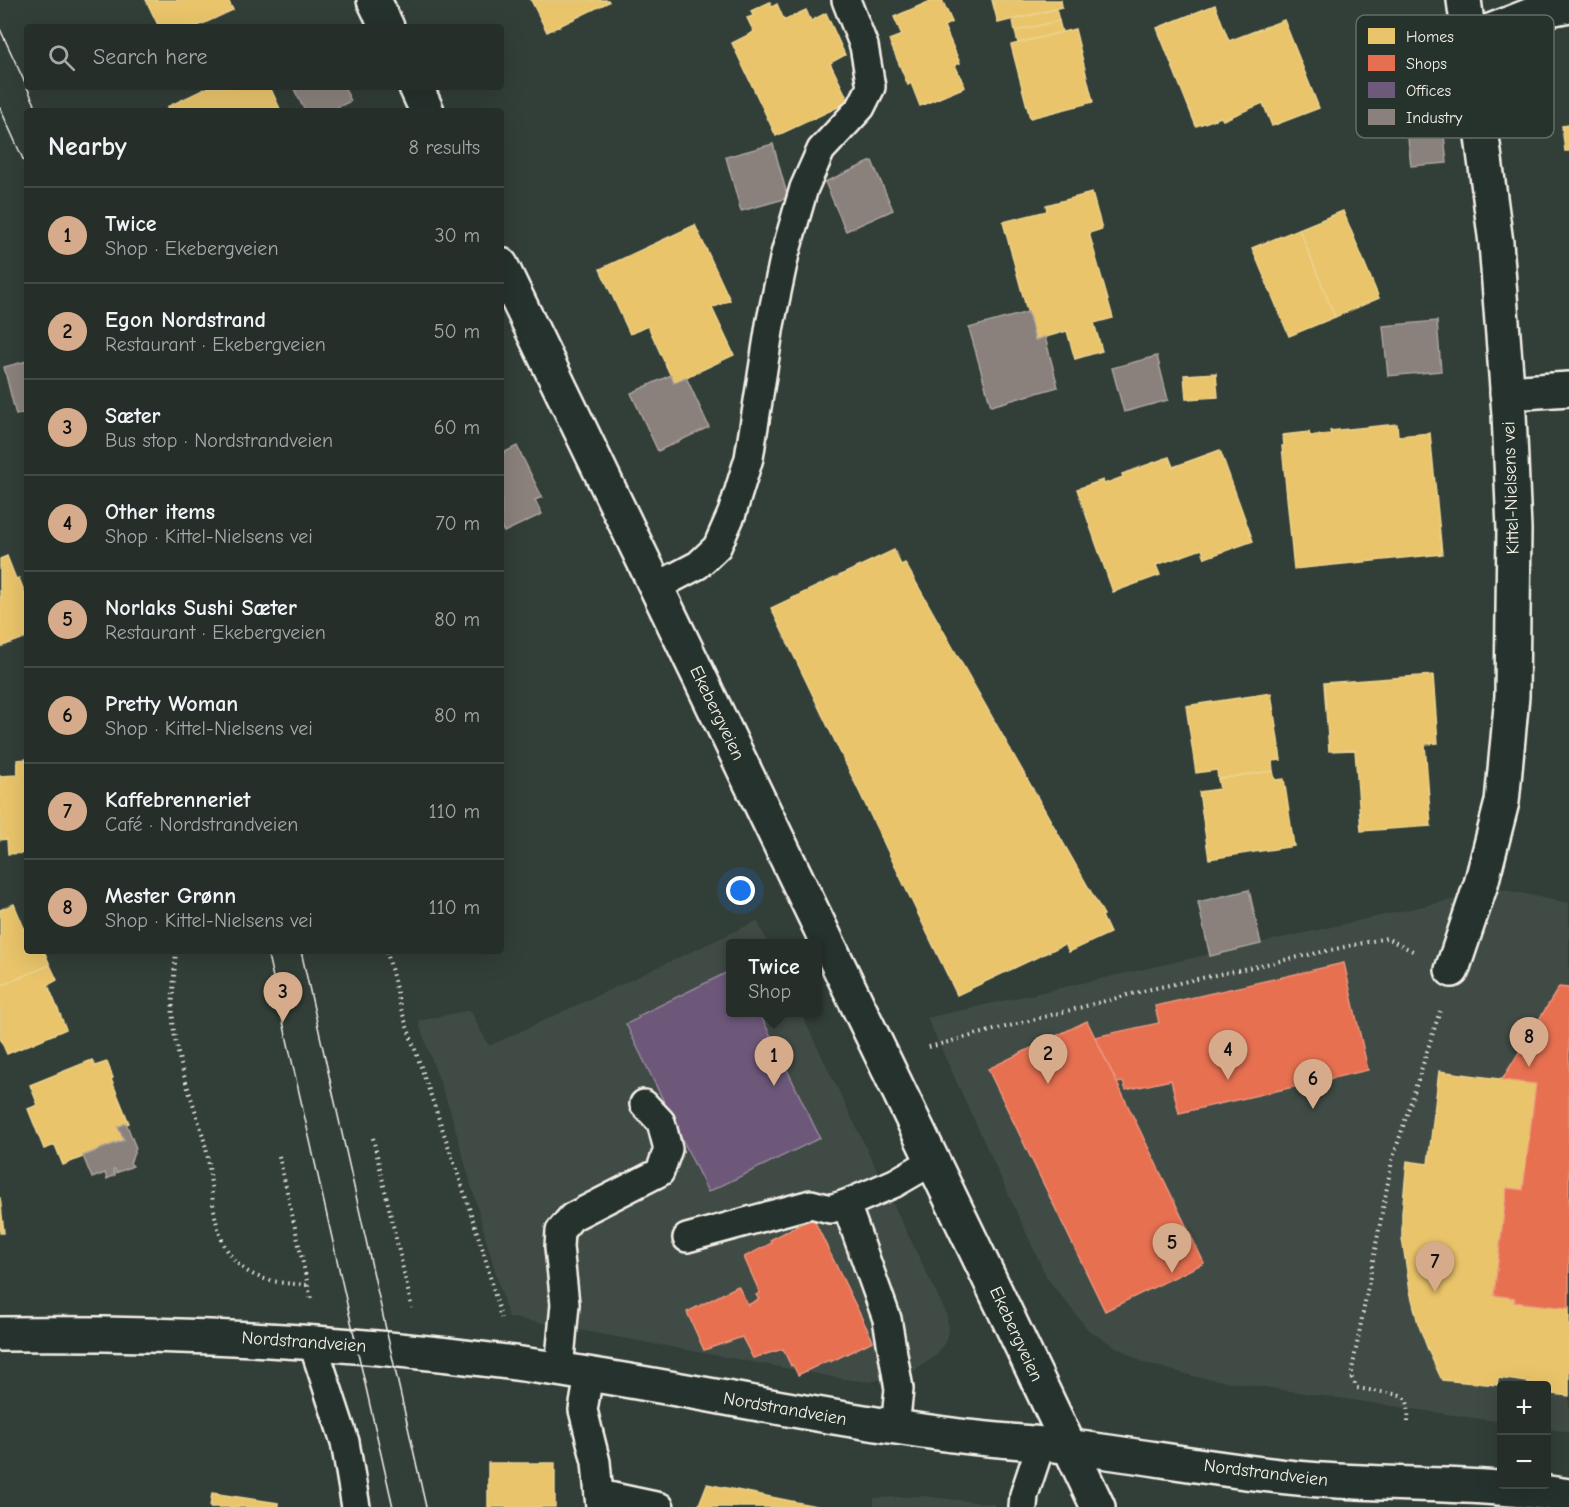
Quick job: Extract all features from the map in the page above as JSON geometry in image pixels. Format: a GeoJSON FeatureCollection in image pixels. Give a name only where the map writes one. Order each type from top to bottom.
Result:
{"type":"FeatureCollection","features":[{"type":"Feature","properties":{"kind":"main road"},"geometry":{"type":"LineString","coordinates":[[374,0],[386,24]]}},
{"type":"Feature","properties":{"kind":"main road","name":"Kittel-Nielsens vei"},"geometry":{"type":"LineString","coordinates":[[1464,0],[1466,15]]}},
{"type":"Feature","properties":{"kind":"main road"},"geometry":{"type":"LineString","coordinates":[[1531,15],[1569,5]]}},
{"type":"Feature","properties":{"kind":"main road"},"geometry":{"type":"LineString","coordinates":[[417,90],[426,108]]}},
{"type":"Feature","properties":{"kind":"main road","name":"Kittel-Nielsens vei"},"geometry":{"type":"LineString","coordinates":[[1452,970],[1481,884],[1502,802],[1512,696],[1514,529],[1507,393],[1496,243],[1483,138]]}},
{"type":"Feature","properties":{"kind":"main road","name":"Ekebergveien"},"geometry":{"type":"LineString","coordinates":[[504,271],[933,1161],[1055,1445],[1098,1507]]}},
{"type":"Feature","properties":{"kind":"main road"},"geometry":{"type":"LineString","coordinates":[[1507,393],[1569,389]]}},
{"type":"Feature","properties":{"kind":"main road","name":"Nordstrandveien"},"geometry":{"type":"LineString","coordinates":[[0,1334],[152,1334],[312,1341],[442,1354],[574,1372],[895,1428],[1055,1445],[1306,1479],[1502,1487],[1569,1496]]}},
{"type":"Feature","properties":{"kind":"lane"},"geometry":{"type":"LineString","coordinates":[[656,587],[698,565],[717,547],[732,513],[749,458],[770,325],[785,254],[804,188],[821,150],[861,107],[871,87],[864,46],[846,0]]}},
{"type":"Feature","properties":{"kind":"lane"},"geometry":{"type":"LineString","coordinates":[[644,1104],[661,1122],[668,1149],[660,1172],[572,1217],[560,1231],[559,1247],[574,1372],[596,1461],[600,1500],[660,1507]]}},
{"type":"Feature","properties":{"kind":"lane"},"geometry":{"type":"LineString","coordinates":[[687,1238],[810,1204],[831,1209],[894,1183],[933,1161]]}},
{"type":"Feature","properties":{"kind":"lane"},"geometry":{"type":"LineString","coordinates":[[846,1204],[887,1319],[900,1389],[895,1428]]}},
{"type":"Feature","properties":{"kind":"lane"},"geometry":{"type":"LineString","coordinates":[[312,1341],[345,1442],[356,1507]]}},
{"type":"Feature","properties":{"kind":"lane"},"geometry":{"type":"LineString","coordinates":[[1023,1507],[1024,1495],[1055,1445]]}},
{"type":"Feature","properties":{"kind":"path"},"geometry":{"type":"LineString","coordinates":[[929,1047],[1151,989],[1386,938],[1452,970],[1392,1161],[1352,1370],[1352,1378],[1357,1388],[1405,1398],[1409,1407],[1408,1422]]}},
{"type":"Feature","properties":{"kind":"path"},"geometry":{"type":"LineString","coordinates":[[176,954],[173,1010],[175,1037],[205,1143],[219,1234],[234,1260],[244,1270],[267,1280],[308,1285]]}},
{"type":"Feature","properties":{"kind":"path"},"geometry":{"type":"LineString","coordinates":[[388,954],[400,1006],[465,1193],[502,1324]]}},
{"type":"Feature","properties":{"kind":"path"},"geometry":{"type":"LineString","coordinates":[[373,1138],[413,1314]]}},
{"type":"Feature","properties":{"kind":"path"},"geometry":{"type":"LineString","coordinates":[[279,1156],[312,1304]]}},
{"type":"Feature","properties":{"kind":"shaded area"},"geometry":{"type":"Polygon","coordinates":[[[1499,889],[1569,903],[1569,1432],[1551,1430],[1551,1381],[1497,1381],[1497,1421],[1196,1377],[1142,1362],[1089,1331],[1047,1278],[927,1018],[1499,889]]]}},
{"type":"Feature","properties":{"kind":"shaded area"},"geometry":{"type":"Polygon","coordinates":[[[757,921],[766,939],[726,939],[726,1017],[803,1017],[947,1315],[948,1331],[945,1342],[937,1355],[914,1371],[870,1382],[508,1317],[451,1113],[418,1021],[470,1010],[489,1046],[757,921]]]}},
{"type":"Feature","properties":{"kind":"shaded area"},"geometry":{"type":"Polygon","coordinates":[[[922,1496],[993,1504],[997,1507],[874,1507],[874,1498],[922,1496]]]}},
{"type":"Feature","properties":{"kind":"building: Homes"},"geometry":{"type":"Polygon","coordinates":[[[146,0],[228,0],[233,10],[203,24],[158,24],[146,0]]]}},
{"type":"Feature","properties":{"kind":"building: Homes"},"geometry":{"type":"Polygon","coordinates":[[[531,0],[608,0],[609,2],[547,32],[531,0]]]}},
{"type":"Feature","properties":{"kind":"building: Homes"},"geometry":{"type":"Polygon","coordinates":[[[933,0],[934,2],[942,0],[952,22],[944,26],[960,63],[955,65],[965,87],[920,106],[911,83],[908,85],[889,40],[902,35],[894,17],[933,0]]]}},
{"type":"Feature","properties":{"kind":"building: Homes"},"geometry":{"type":"Polygon","coordinates":[[[992,0],[1061,0],[1062,7],[998,23],[992,0]]]}},
{"type":"Feature","properties":{"kind":"building: Homes"},"geometry":{"type":"Polygon","coordinates":[[[770,2],[772,7],[777,4],[784,20],[806,10],[811,21],[826,13],[845,55],[830,63],[849,102],[776,136],[732,43],[754,32],[747,18],[753,16],[751,11],[770,2]]]}},
{"type":"Feature","properties":{"kind":"building: Homes"},"geometry":{"type":"Polygon","coordinates":[[[1215,5],[1229,41],[1284,20],[1319,108],[1272,126],[1263,103],[1223,120],[1221,117],[1196,126],[1157,28],[1215,5]]]}},
{"type":"Feature","properties":{"kind":"building: Homes"},"geometry":{"type":"Polygon","coordinates":[[[1056,9],[1059,21],[1015,31],[1013,20],[1056,9]]]}},
{"type":"Feature","properties":{"kind":"building: Homes"},"geometry":{"type":"Polygon","coordinates":[[[1059,21],[1062,32],[1018,43],[1015,31],[1059,21]]]}},
{"type":"Feature","properties":{"kind":"building: Homes"},"geometry":{"type":"Polygon","coordinates":[[[1075,29],[1093,102],[1030,118],[1011,45],[1075,29]]]}},
{"type":"Feature","properties":{"kind":"building: Homes"},"geometry":{"type":"Polygon","coordinates":[[[203,90],[271,90],[280,108],[167,108],[203,90]]]}},
{"type":"Feature","properties":{"kind":"building: Homes"},"geometry":{"type":"Polygon","coordinates":[[[1569,125],[1569,151],[1565,151],[1562,126],[1569,125]]]}},
{"type":"Feature","properties":{"kind":"building: Homes"},"geometry":{"type":"Polygon","coordinates":[[[1092,193],[1102,229],[1089,233],[1113,318],[1094,323],[1102,351],[1075,359],[1067,331],[1035,340],[1003,222],[1047,211],[1046,205],[1092,193]]]}},
{"type":"Feature","properties":{"kind":"building: Homes"},"geometry":{"type":"Polygon","coordinates":[[[1343,211],[1379,298],[1335,317],[1299,229],[1343,211]]]}},
{"type":"Feature","properties":{"kind":"building: Homes"},"geometry":{"type":"Polygon","coordinates":[[[695,225],[730,300],[712,308],[734,355],[674,383],[648,326],[630,334],[600,269],[695,225]]]}},
{"type":"Feature","properties":{"kind":"building: Homes"},"geometry":{"type":"Polygon","coordinates":[[[1299,229],[1335,317],[1289,336],[1252,248],[1299,229]]]}},
{"type":"Feature","properties":{"kind":"building: Homes"},"geometry":{"type":"Polygon","coordinates":[[[1216,373],[1218,397],[1186,399],[1184,375],[1216,373]]]}},
{"type":"Feature","properties":{"kind":"building: Homes"},"geometry":{"type":"Polygon","coordinates":[[[1397,424],[1398,436],[1430,433],[1442,554],[1294,569],[1282,446],[1284,446],[1283,435],[1309,432],[1310,436],[1331,434],[1330,431],[1397,424]]]}},
{"type":"Feature","properties":{"kind":"building: Homes"},"geometry":{"type":"Polygon","coordinates":[[[1220,450],[1253,541],[1205,558],[1202,549],[1156,565],[1160,575],[1113,592],[1077,489],[1103,480],[1104,484],[1123,477],[1122,474],[1169,457],[1173,467],[1220,450]]]}},
{"type":"Feature","properties":{"kind":"building: Homes"},"geometry":{"type":"Polygon","coordinates":[[[894,550],[901,565],[905,563],[1104,915],[1102,916],[1110,933],[1069,952],[1065,944],[957,995],[771,608],[894,550]]]}},
{"type":"Feature","properties":{"kind":"building: Homes"},"geometry":{"type":"Polygon","coordinates":[[[7,556],[16,579],[19,578],[24,591],[24,638],[0,647],[0,559],[7,556]]]}},
{"type":"Feature","properties":{"kind":"building: Homes"},"geometry":{"type":"Polygon","coordinates":[[[1433,675],[1438,743],[1425,744],[1431,826],[1361,831],[1355,750],[1329,751],[1324,683],[1433,675]]]}},
{"type":"Feature","properties":{"kind":"building: Homes"},"geometry":{"type":"Polygon","coordinates":[[[1271,693],[1281,760],[1272,761],[1273,771],[1218,779],[1217,770],[1196,773],[1186,706],[1271,693]]]}},
{"type":"Feature","properties":{"kind":"building: Homes"},"geometry":{"type":"Polygon","coordinates":[[[24,759],[24,853],[8,854],[7,839],[0,840],[0,776],[18,775],[17,760],[24,759]]]}},
{"type":"Feature","properties":{"kind":"building: Homes"},"geometry":{"type":"Polygon","coordinates":[[[1273,771],[1275,780],[1284,779],[1294,846],[1209,859],[1199,792],[1220,789],[1218,779],[1273,771]]]}},
{"type":"Feature","properties":{"kind":"building: Homes"},"geometry":{"type":"Polygon","coordinates":[[[14,904],[24,928],[24,954],[45,954],[50,965],[0,986],[0,910],[14,904]]]}},
{"type":"Feature","properties":{"kind":"building: Homes"},"geometry":{"type":"Polygon","coordinates":[[[50,965],[57,980],[48,985],[66,1029],[7,1054],[0,1038],[0,986],[50,965]]]}},
{"type":"Feature","properties":{"kind":"building: Homes"},"geometry":{"type":"Polygon","coordinates":[[[92,1060],[95,1066],[107,1062],[113,1078],[111,1079],[129,1123],[118,1127],[124,1140],[63,1165],[55,1145],[44,1149],[28,1109],[38,1105],[30,1085],[92,1060]]]}},
{"type":"Feature","properties":{"kind":"building: Homes"},"geometry":{"type":"Polygon","coordinates":[[[1439,1071],[1536,1084],[1523,1190],[1507,1188],[1494,1295],[1515,1298],[1514,1302],[1569,1308],[1569,1396],[1551,1394],[1551,1381],[1498,1378],[1497,1385],[1442,1380],[1418,1323],[1410,1291],[1402,1238],[1407,1161],[1428,1164],[1439,1071]]]}},
{"type":"Feature","properties":{"kind":"building: Homes"},"geometry":{"type":"Polygon","coordinates":[[[0,1197],[4,1233],[0,1233],[0,1197]]]}},
{"type":"Feature","properties":{"kind":"building: Homes"},"geometry":{"type":"Polygon","coordinates":[[[488,1463],[555,1463],[555,1507],[488,1507],[488,1463]]]}},
{"type":"Feature","properties":{"kind":"building: Homes"},"geometry":{"type":"Polygon","coordinates":[[[707,1484],[821,1507],[698,1507],[707,1484]]]}},
{"type":"Feature","properties":{"kind":"building: Homes"},"geometry":{"type":"Polygon","coordinates":[[[212,1493],[278,1503],[278,1507],[210,1507],[212,1493]]]}},
{"type":"Feature","properties":{"kind":"building: Shops"},"geometry":{"type":"Polygon","coordinates":[[[1344,963],[1368,1070],[1179,1113],[1171,1080],[1126,1090],[1123,1082],[1117,1083],[1095,1037],[1159,1023],[1155,1006],[1344,963]]]}},
{"type":"Feature","properties":{"kind":"building: Shops"},"geometry":{"type":"Polygon","coordinates":[[[1559,987],[1569,988],[1569,1308],[1514,1302],[1515,1298],[1494,1295],[1507,1188],[1523,1190],[1536,1084],[1502,1080],[1559,987]]]}},
{"type":"Feature","properties":{"kind":"building: Shops"},"geometry":{"type":"Polygon","coordinates":[[[1087,1021],[1204,1263],[1105,1311],[988,1069],[1087,1021]]]}},
{"type":"Feature","properties":{"kind":"building: Shops"},"geometry":{"type":"Polygon","coordinates":[[[813,1218],[873,1341],[798,1375],[783,1349],[753,1358],[742,1337],[704,1350],[687,1312],[738,1286],[748,1305],[759,1299],[756,1295],[760,1293],[744,1257],[772,1243],[770,1240],[813,1218]]]}},
{"type":"Feature","properties":{"kind":"building: Offices"},"geometry":{"type":"Polygon","coordinates":[[[726,973],[726,1017],[761,1017],[820,1138],[708,1192],[626,1024],[639,1018],[638,1016],[726,973]]]}},
{"type":"Feature","properties":{"kind":"building: Industry"},"geometry":{"type":"Polygon","coordinates":[[[294,90],[346,90],[351,101],[336,108],[304,108],[294,90]]]}},
{"type":"Feature","properties":{"kind":"building: Industry"},"geometry":{"type":"Polygon","coordinates":[[[1408,138],[1444,138],[1447,163],[1411,166],[1408,138]]]}},
{"type":"Feature","properties":{"kind":"building: Industry"},"geometry":{"type":"Polygon","coordinates":[[[773,144],[788,198],[741,211],[726,157],[773,144]]]}},
{"type":"Feature","properties":{"kind":"building: Industry"},"geometry":{"type":"Polygon","coordinates":[[[872,161],[893,210],[846,231],[825,182],[872,161]]]}},
{"type":"Feature","properties":{"kind":"building: Industry"},"geometry":{"type":"Polygon","coordinates":[[[1028,312],[1035,340],[1045,337],[1058,387],[991,406],[969,328],[1028,312]]]}},
{"type":"Feature","properties":{"kind":"building: Industry"},"geometry":{"type":"Polygon","coordinates":[[[1437,321],[1441,371],[1388,376],[1383,326],[1437,321]]]}},
{"type":"Feature","properties":{"kind":"building: Industry"},"geometry":{"type":"Polygon","coordinates":[[[1157,356],[1168,400],[1124,412],[1112,368],[1157,356]]]}},
{"type":"Feature","properties":{"kind":"building: Industry"},"geometry":{"type":"Polygon","coordinates":[[[24,362],[24,413],[16,415],[4,367],[24,362]]]}},
{"type":"Feature","properties":{"kind":"building: Industry"},"geometry":{"type":"Polygon","coordinates":[[[671,375],[674,383],[686,377],[709,427],[658,451],[631,393],[671,375]]]}},
{"type":"Feature","properties":{"kind":"building: Industry"},"geometry":{"type":"Polygon","coordinates":[[[517,446],[542,497],[535,500],[542,514],[504,532],[504,452],[517,446]]]}},
{"type":"Feature","properties":{"kind":"building: Industry"},"geometry":{"type":"Polygon","coordinates":[[[1249,890],[1261,944],[1210,956],[1198,902],[1249,890]]]}},
{"type":"Feature","properties":{"kind":"building: Industry"},"geometry":{"type":"Polygon","coordinates":[[[126,1123],[136,1148],[130,1163],[133,1166],[116,1173],[115,1169],[113,1170],[115,1175],[107,1179],[105,1173],[92,1178],[83,1156],[124,1140],[118,1127],[126,1123]]]}},
{"type":"Feature","properties":{"kind":"tram line"},"geometry":{"type":"LineString","coordinates":[[0,29],[24,81]]}},
{"type":"Feature","properties":{"kind":"tram line"},"geometry":{"type":"LineString","coordinates":[[28,90],[37,108]]}},
{"type":"Feature","properties":{"kind":"tram line"},"geometry":{"type":"LineString","coordinates":[[0,108],[24,161]]}},
{"type":"Feature","properties":{"kind":"tram line"},"geometry":{"type":"LineString","coordinates":[[268,954],[393,1507]]}},
{"type":"Feature","properties":{"kind":"tram line"},"geometry":{"type":"LineString","coordinates":[[302,954],[426,1507]]}},
{"type":"Feature","properties":{"kind":"place","name":"Sæter"},"geometry":{"type":"Point","coordinates":[283,1022]}},
{"type":"Feature","properties":{"kind":"place","name":"Mester Grønn"},"geometry":{"type":"Point","coordinates":[1529,1067]}},
{"type":"Feature","properties":{"kind":"place","name":"Other items"},"geometry":{"type":"Point","coordinates":[1228,1080]}},
{"type":"Feature","properties":{"kind":"place","name":"Egon Nordstrand"},"geometry":{"type":"Point","coordinates":[1048,1084]}},
{"type":"Feature","properties":{"kind":"place","name":"Twice"},"geometry":{"type":"Point","coordinates":[774,1086]}},
{"type":"Feature","properties":{"kind":"place","name":"Pretty Woman"},"geometry":{"type":"Point","coordinates":[1313,1109]}},
{"type":"Feature","properties":{"kind":"place","name":"Norlaks Sushi Sæter"},"geometry":{"type":"Point","coordinates":[1172,1273]}},
{"type":"Feature","properties":{"kind":"place","name":"Kaffebrenneriet"},"geometry":{"type":"Point","coordinates":[1435,1292]}}]}
